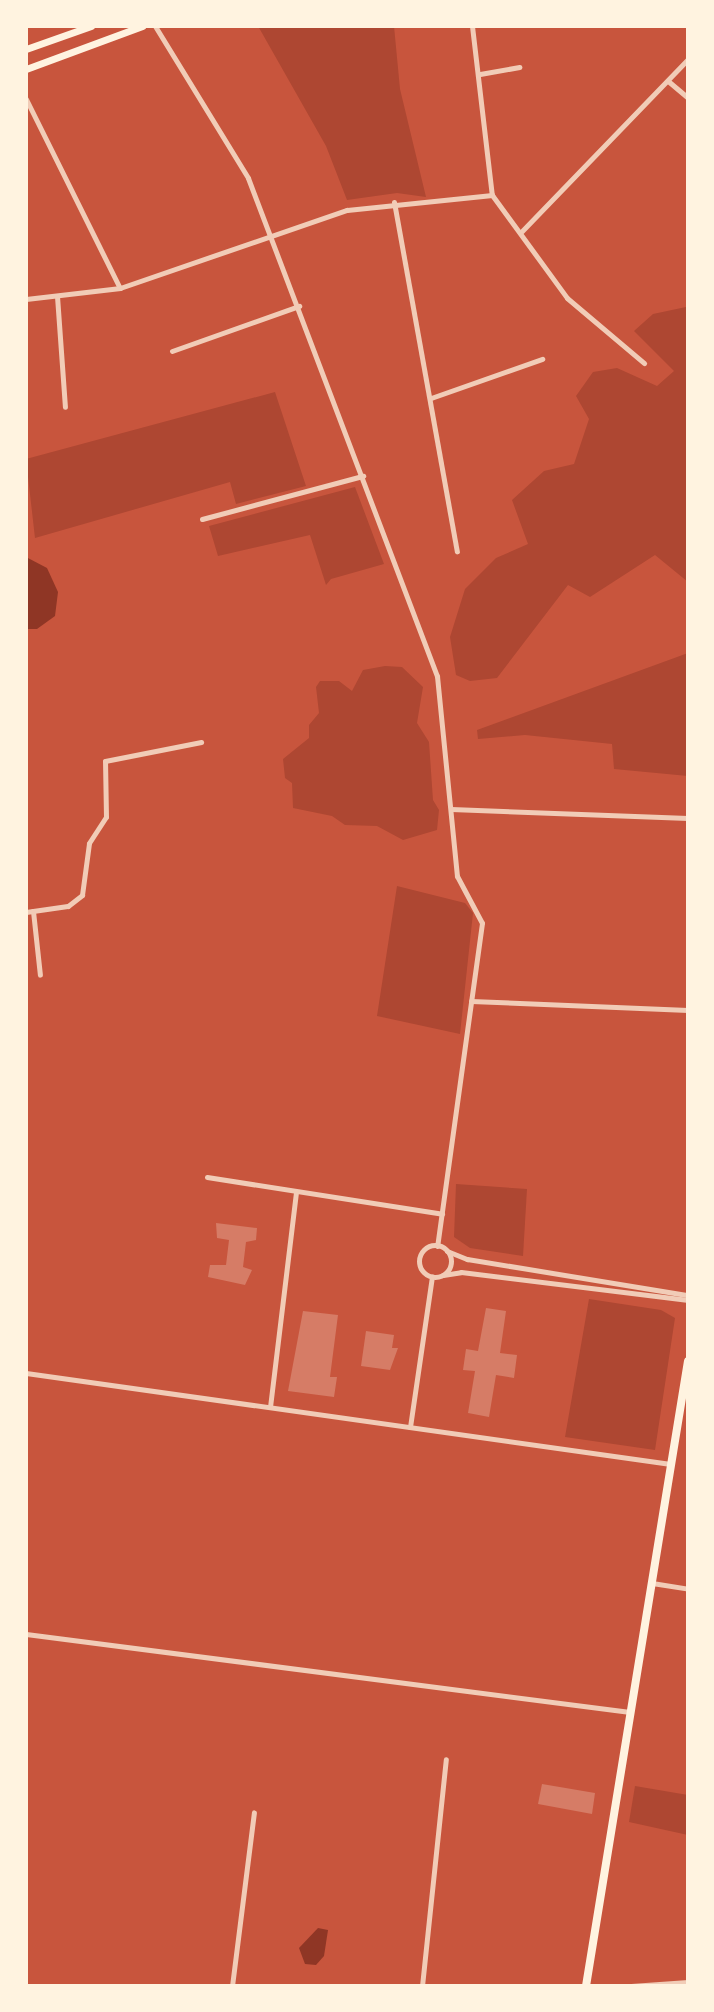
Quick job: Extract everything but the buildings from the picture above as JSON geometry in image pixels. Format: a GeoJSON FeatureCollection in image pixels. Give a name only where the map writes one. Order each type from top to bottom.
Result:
{"type":"FeatureCollection","features":[{"type":"Feature","properties":{"kind":"main road"},"geometry":{"type":"LineString","coordinates":[[26,49],[91,26]]}},
{"type":"Feature","properties":{"kind":"main road"},"geometry":{"type":"LineString","coordinates":[[26,69],[142,26]]}},
{"type":"Feature","properties":{"kind":"main road"},"geometry":{"type":"LineString","coordinates":[[586,1986],[688,1361]]}},
{"type":"Feature","properties":{"kind":"street"},"geometry":{"type":"LineString","coordinates":[[155,26],[221,129],[272,238],[432,657],[457,876],[482,923],[437,1246]]}},
{"type":"Feature","properties":{"kind":"street"},"geometry":{"type":"LineString","coordinates":[[472,26],[492,195],[522,231],[567,298],[644,363]]}},
{"type":"Feature","properties":{"kind":"street"},"geometry":{"type":"LineString","coordinates":[[522,231],[688,59]]}},
{"type":"Feature","properties":{"kind":"street"},"geometry":{"type":"LineString","coordinates":[[480,74],[519,67]]}},
{"type":"Feature","properties":{"kind":"street"},"geometry":{"type":"LineString","coordinates":[[668,81],[688,98]]}},
{"type":"Feature","properties":{"kind":"street"},"geometry":{"type":"LineString","coordinates":[[26,99],[120,288]]}},
{"type":"Feature","properties":{"kind":"street"},"geometry":{"type":"LineString","coordinates":[[26,299],[120,288],[347,210],[394,202],[492,195]]}},
{"type":"Feature","properties":{"kind":"street"},"geometry":{"type":"LineString","coordinates":[[394,202],[457,551]]}},
{"type":"Feature","properties":{"kind":"street"},"geometry":{"type":"LineString","coordinates":[[57,296],[65,407]]}},
{"type":"Feature","properties":{"kind":"street"},"geometry":{"type":"LineString","coordinates":[[172,351],[299,306]]}},
{"type":"Feature","properties":{"kind":"street"},"geometry":{"type":"LineString","coordinates":[[431,398],[542,359]]}},
{"type":"Feature","properties":{"kind":"street"},"geometry":{"type":"LineString","coordinates":[[202,519],[363,476]]}},
{"type":"Feature","properties":{"kind":"street"},"geometry":{"type":"LineString","coordinates":[[40,975],[30,911],[68,906],[82,895],[89,843],[106,817],[105,761],[201,742]]}},
{"type":"Feature","properties":{"kind":"street"},"geometry":{"type":"LineString","coordinates":[[451,809],[688,818]]}},
{"type":"Feature","properties":{"kind":"street"},"geometry":{"type":"LineString","coordinates":[[471,1001],[688,1010]]}},
{"type":"Feature","properties":{"kind":"street"},"geometry":{"type":"LineString","coordinates":[[207,1177],[442,1214]]}},
{"type":"Feature","properties":{"kind":"street"},"geometry":{"type":"LineString","coordinates":[[270,1407],[296,1192]]}},
{"type":"Feature","properties":{"kind":"street"},"geometry":{"type":"LineString","coordinates":[[437,1246],[467,1259],[688,1298],[461,1272],[432,1277],[423,1272],[419,1259],[424,1250],[437,1246]]}},
{"type":"Feature","properties":{"kind":"street"},"geometry":{"type":"LineString","coordinates":[[443,1275],[450,1267],[447,1251]]}},
{"type":"Feature","properties":{"kind":"street"},"geometry":{"type":"LineString","coordinates":[[410,1427],[432,1277]]}},
{"type":"Feature","properties":{"kind":"street"},"geometry":{"type":"LineString","coordinates":[[26,1373],[672,1464]]}},
{"type":"Feature","properties":{"kind":"street"},"geometry":{"type":"LineString","coordinates":[[652,1583],[688,1589]]}},
{"type":"Feature","properties":{"kind":"street"},"geometry":{"type":"LineString","coordinates":[[26,1634],[630,1712]]}},
{"type":"Feature","properties":{"kind":"street"},"geometry":{"type":"LineString","coordinates":[[422,1986],[446,1759]]}},
{"type":"Feature","properties":{"kind":"street"},"geometry":{"type":"LineString","coordinates":[[232,1986],[254,1812]]}},
{"type":"Feature","properties":{"kind":"street"},"geometry":{"type":"LineString","coordinates":[[631,1986],[688,1982]]}},
{"type":"Feature","properties":{"kind":"shaded area"},"geometry":{"type":"Polygon","coordinates":[[[258,26],[394,26],[400,89],[426,197],[397,193],[347,200],[326,146],[258,26]]]}},
{"type":"Feature","properties":{"kind":"shaded area"},"geometry":{"type":"Polygon","coordinates":[[[686,307],[688,582],[655,555],[590,597],[568,585],[497,678],[470,681],[456,675],[450,637],[465,589],[496,558],[528,544],[512,500],[544,471],[574,464],[589,419],[576,396],[593,372],[617,368],[657,386],[674,371],[634,331],[653,314],[686,307]]]}},
{"type":"Feature","properties":{"kind":"shaded area"},"geometry":{"type":"Polygon","coordinates":[[[275,392],[306,486],[236,504],[230,482],[35,538],[26,459],[275,392]]]}},
{"type":"Feature","properties":{"kind":"shaded area"},"geometry":{"type":"Polygon","coordinates":[[[355,487],[384,564],[331,579],[326,585],[310,535],[218,556],[209,526],[355,487]]]}},
{"type":"Feature","properties":{"kind":"shaded area"},"geometry":{"type":"Polygon","coordinates":[[[26,557],[47,568],[58,592],[55,616],[37,629],[26,629],[26,557]]]}},
{"type":"Feature","properties":{"kind":"shaded area"},"geometry":{"type":"Polygon","coordinates":[[[688,653],[688,776],[614,769],[612,744],[525,735],[478,739],[477,730],[688,653]]]}},
{"type":"Feature","properties":{"kind":"shaded area"},"geometry":{"type":"Polygon","coordinates":[[[402,667],[423,687],[417,723],[429,742],[433,800],[439,810],[437,830],[403,840],[377,826],[345,825],[332,816],[293,808],[292,783],[285,778],[283,759],[309,738],[309,725],[319,713],[316,687],[320,681],[339,681],[352,691],[363,670],[402,667]]]}},
{"type":"Feature","properties":{"kind":"shaded area"},"geometry":{"type":"Polygon","coordinates":[[[397,886],[465,903],[473,913],[460,1034],[377,1016],[397,886]]]}},
{"type":"Feature","properties":{"kind":"shaded area"},"geometry":{"type":"Polygon","coordinates":[[[456,1184],[527,1189],[523,1256],[470,1248],[454,1237],[456,1184]]]}},
{"type":"Feature","properties":{"kind":"shaded area"},"geometry":{"type":"Polygon","coordinates":[[[589,1299],[661,1310],[675,1318],[655,1450],[565,1437],[589,1299]]]}},
{"type":"Feature","properties":{"kind":"shaded area"},"geometry":{"type":"Polygon","coordinates":[[[635,1786],[688,1795],[688,1835],[629,1822],[635,1786]]]}},
{"type":"Feature","properties":{"kind":"shaded area"},"geometry":{"type":"Polygon","coordinates":[[[318,1928],[328,1930],[324,1956],[316,1965],[305,1964],[299,1948],[318,1928]]]}}]}
